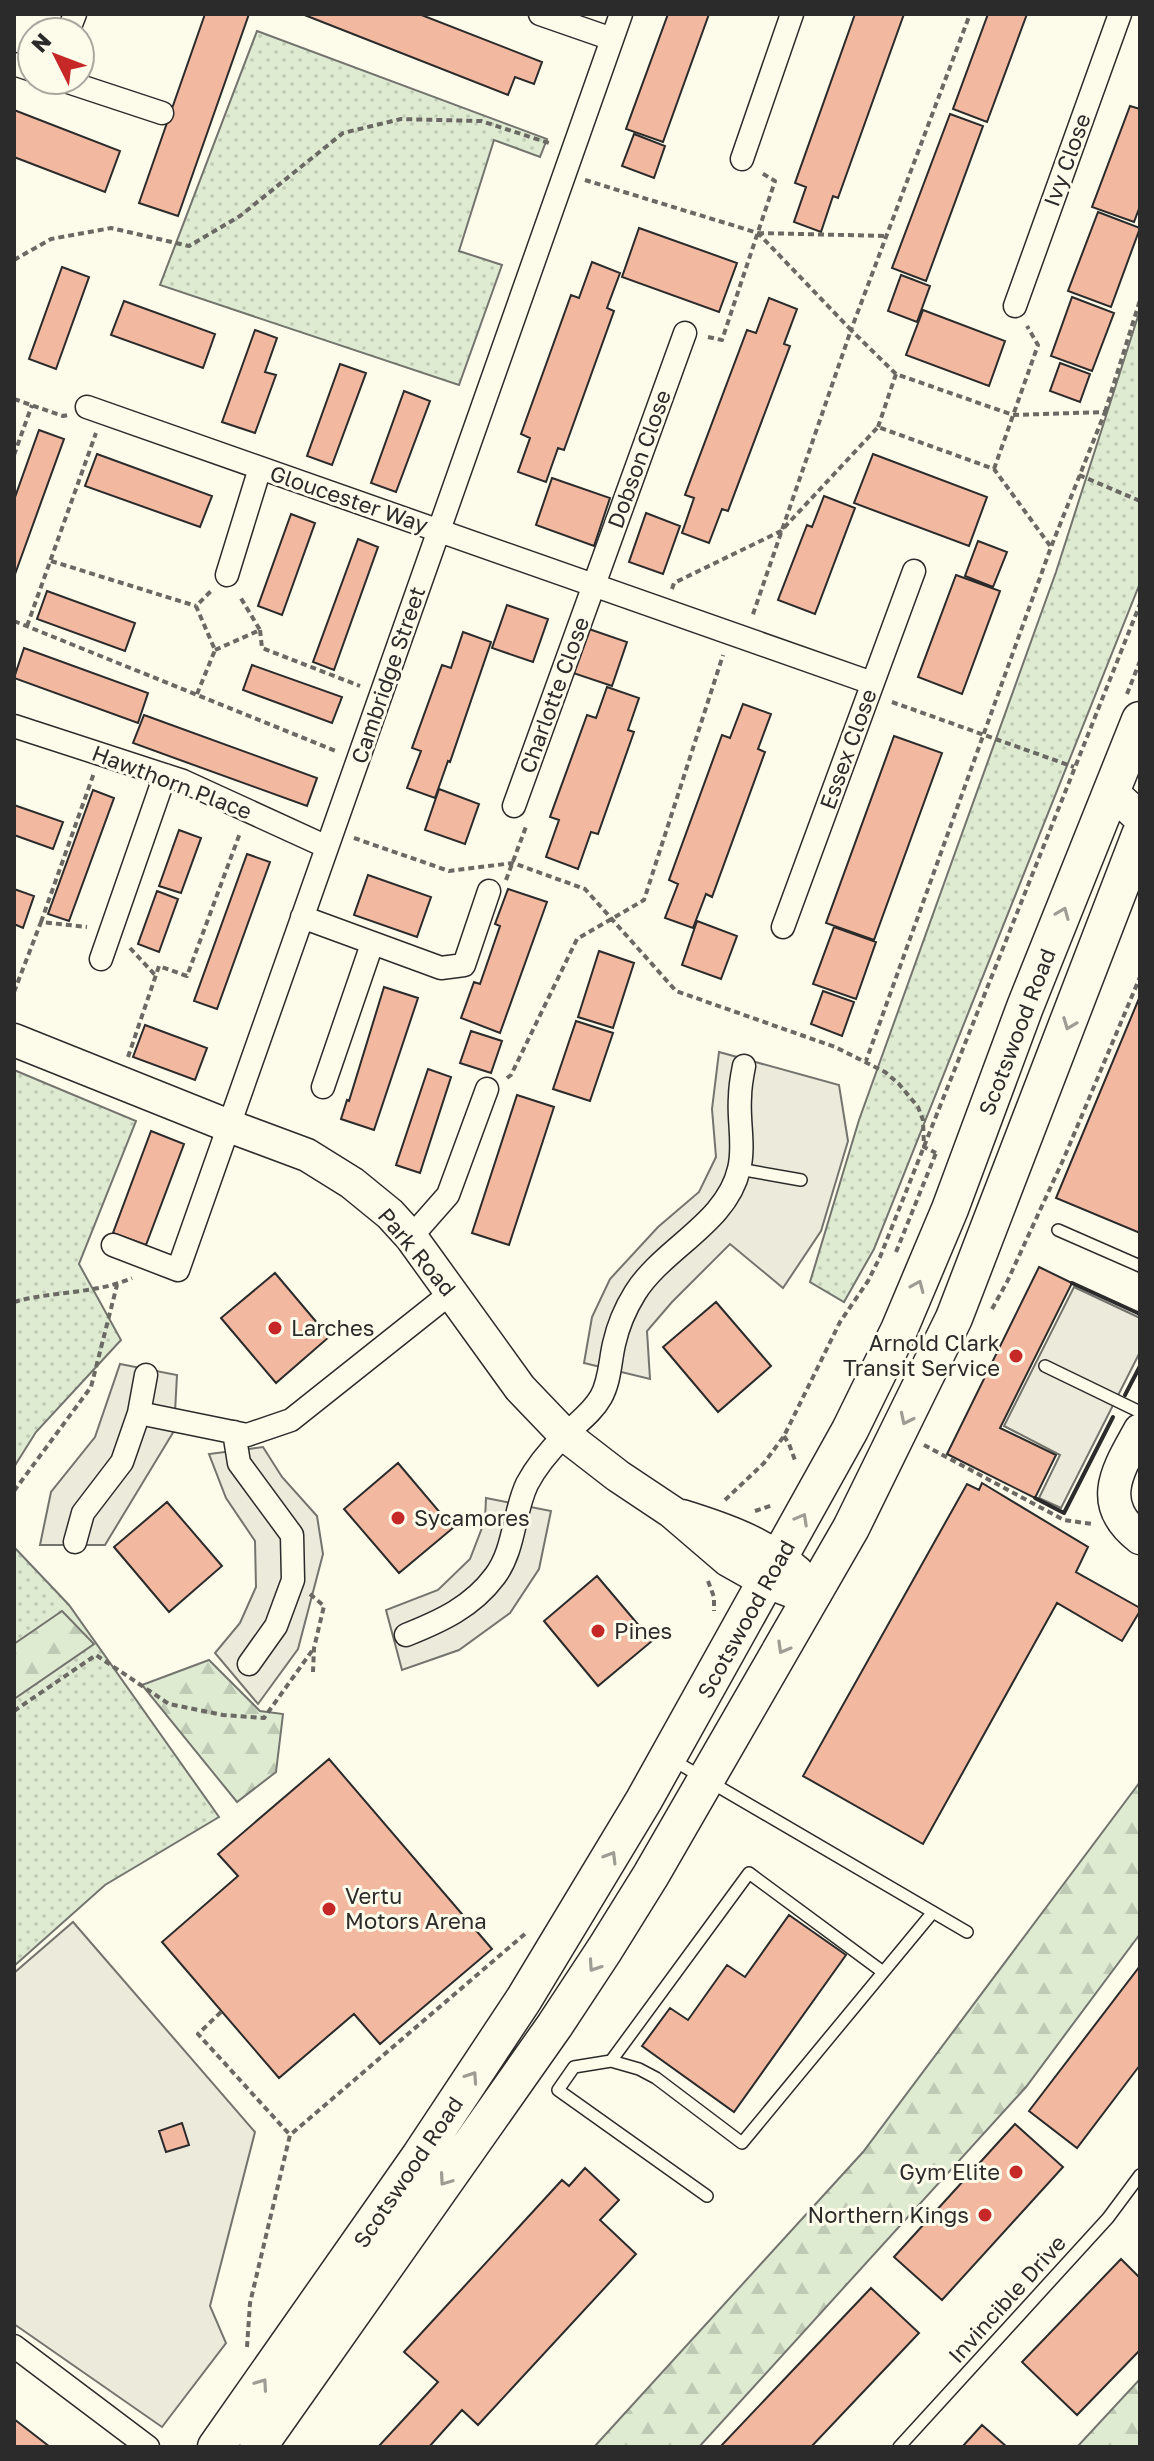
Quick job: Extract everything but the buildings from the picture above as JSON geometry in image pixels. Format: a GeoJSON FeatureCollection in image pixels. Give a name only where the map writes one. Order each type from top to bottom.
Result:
{"type":"FeatureCollection","features":[{"type":"Feature","properties":{"kind":"main road","name":"Scotswood Road"},"geometry":{"type":"LineString","coordinates":[[211,2444],[261,2385],[412,2168],[524,1999],[668,1758],[850,1430],[899,1330],[950,1209],[1025,1007],[1126,792],[1140,720]]}},
{"type":"Feature","properties":{"kind":"main road","name":"Scotswood Road"},"geometry":{"type":"LineString","coordinates":[[258,2447],[555,2025],[644,1887],[860,1512],[954,1318],[1128,888],[1140,835]]}},
{"type":"Feature","properties":{"kind":"street"},"geometry":{"type":"LineString","coordinates":[[540,14],[612,39]]}},
{"type":"Feature","properties":{"kind":"street","name":"Cambridge Street"},"geometry":{"type":"LineString","coordinates":[[164,1264],[178,1270],[621,14]]}},
{"type":"Feature","properties":{"kind":"street"},"geometry":{"type":"LineString","coordinates":[[742,159],[792,14]]}},
{"type":"Feature","properties":{"kind":"street","name":"Ivy Close"},"geometry":{"type":"LineString","coordinates":[[1015,306],[1120,14]]}},
{"type":"Feature","properties":{"kind":"street"},"geometry":{"type":"LineString","coordinates":[[96,91],[162,113]]}},
{"type":"Feature","properties":{"kind":"street","name":"Dobson Close"},"geometry":{"type":"LineString","coordinates":[[594,585],[685,333]]}},
{"type":"Feature","properties":{"kind":"street","name":"Gloucester Way"},"geometry":{"type":"LineString","coordinates":[[95,410],[738,635],[870,688]]}},
{"type":"Feature","properties":{"kind":"street","name":"Gloucester Way"},"geometry":{"type":"LineString","coordinates":[[227,575],[260,468]]}},
{"type":"Feature","properties":{"kind":"street","name":"Essex Close"},"geometry":{"type":"LineString","coordinates":[[783,927],[914,571]]}},
{"type":"Feature","properties":{"kind":"street","name":"Charlotte Close"},"geometry":{"type":"LineString","coordinates":[[514,806],[594,585]]}},
{"type":"Feature","properties":{"kind":"street","name":"Hawthorn Place"},"geometry":{"type":"LineString","coordinates":[[14,726],[165,775],[249,811],[330,839]]}},
{"type":"Feature","properties":{"kind":"street"},"geometry":{"type":"LineString","coordinates":[[101,959],[165,775]]}},
{"type":"Feature","properties":{"kind":"street"},"geometry":{"type":"LineString","coordinates":[[1126,792],[1140,818]]}},
{"type":"Feature","properties":{"kind":"street"},"geometry":{"type":"LineString","coordinates":[[302,917],[441,968],[464,965],[489,891]]}},
{"type":"Feature","properties":{"kind":"street"},"geometry":{"type":"LineString","coordinates":[[323,1087],[372,944]]}},
{"type":"Feature","properties":{"kind":"street","name":"Park Road"},"geometry":{"type":"LineString","coordinates":[[14,1040],[307,1155],[352,1183],[390,1214],[411,1237],[520,1388],[565,1435],[672,1512],[719,1553],[774,1570],[791,1591],[815,1594]]}},
{"type":"Feature","properties":{"kind":"street"},"geometry":{"type":"LineString","coordinates":[[406,1635],[455,1613],[474,1599],[497,1573],[511,1543],[526,1486],[534,1472],[565,1435],[590,1412],[603,1393],[620,1322],[636,1291],[667,1255],[706,1223],[729,1193],[739,1169],[739,1098],[744,1066]]}},
{"type":"Feature","properties":{"kind":"street"},"geometry":{"type":"LineString","coordinates":[[411,1237],[448,1195],[487,1089]]}},
{"type":"Feature","properties":{"kind":"street"},"geometry":{"type":"LineString","coordinates":[[113,1245],[164,1264]]}},
{"type":"Feature","properties":{"kind":"street"},"geometry":{"type":"LineString","coordinates":[[139,1413],[247,1435],[291,1420],[452,1292]]}},
{"type":"Feature","properties":{"kind":"street"},"geometry":{"type":"LineString","coordinates":[[75,1542],[83,1513],[122,1462],[139,1413],[146,1375]]}},
{"type":"Feature","properties":{"kind":"street"},"geometry":{"type":"LineString","coordinates":[[1133,1532],[1115,1504],[1115,1486],[1121,1465],[1140,1430]]}},
{"type":"Feature","properties":{"kind":"street"},"geometry":{"type":"LineString","coordinates":[[234,1432],[239,1463],[292,1535],[293,1580],[276,1626],[249,1664]]}},
{"type":"Feature","properties":{"kind":"street"},"geometry":{"type":"LineString","coordinates":[[14,2346],[150,2446]]}},
{"type":"Feature","properties":{"kind":"lane"},"geometry":{"type":"LineString","coordinates":[[739,1169],[801,1180]]}},
{"type":"Feature","properties":{"kind":"lane"},"geometry":{"type":"LineString","coordinates":[[1058,1230],[1140,1266]]}},
{"type":"Feature","properties":{"kind":"lane"},"geometry":{"type":"LineString","coordinates":[[1045,1366],[1140,1412]]}},
{"type":"Feature","properties":{"kind":"lane"},"geometry":{"type":"LineString","coordinates":[[668,1758],[967,1932]]}},
{"type":"Feature","properties":{"kind":"lane"},"geometry":{"type":"LineString","coordinates":[[611,2061],[749,1873],[883,1972]]}},
{"type":"Feature","properties":{"kind":"lane"},"geometry":{"type":"LineString","coordinates":[[707,2196],[558,2090],[574,2067],[611,2061],[639,2069],[656,2078],[742,2143],[933,1912]]}},
{"type":"Feature","properties":{"kind":"lane","name":"Invincible Drive"},"geometry":{"type":"LineString","coordinates":[[899,2447],[1108,2218],[1140,2175]]}},
{"type":"Feature","properties":{"kind":"path"},"geometry":{"type":"LineString","coordinates":[[487,1089],[511,1075],[577,939],[644,900],[738,635],[781,531],[851,330],[970,14]]}},
{"type":"Feature","properties":{"kind":"path"},"geometry":{"type":"LineString","coordinates":[[14,260],[51,239],[111,228],[189,246],[240,216],[343,133],[401,119],[481,121],[572,151]]}},
{"type":"Feature","properties":{"kind":"path"},"geometry":{"type":"LineString","coordinates":[[685,333],[722,340],[758,233],[775,181],[742,159]]}},
{"type":"Feature","properties":{"kind":"path"},"geometry":{"type":"LineString","coordinates":[[564,173],[758,233],[886,236]]}},
{"type":"Feature","properties":{"kind":"path"},"geometry":{"type":"LineString","coordinates":[[758,233],[896,374],[1013,415],[1105,412]]}},
{"type":"Feature","properties":{"kind":"path"},"geometry":{"type":"LineString","coordinates":[[866,1061],[1051,547],[1105,412],[1140,300]]}},
{"type":"Feature","properties":{"kind":"path"},"geometry":{"type":"LineString","coordinates":[[994,469],[1038,345],[1015,306]]}},
{"type":"Feature","properties":{"kind":"path"},"geometry":{"type":"LineString","coordinates":[[665,610],[674,583],[781,531],[878,427],[896,374]]}},
{"type":"Feature","properties":{"kind":"path"},"geometry":{"type":"LineString","coordinates":[[14,399],[63,416],[95,410],[51,561],[27,626]]}},
{"type":"Feature","properties":{"kind":"path"},"geometry":{"type":"LineString","coordinates":[[14,455],[32,405]]}},
{"type":"Feature","properties":{"kind":"path"},"geometry":{"type":"LineString","coordinates":[[878,427],[994,469],[1051,547]]}},
{"type":"Feature","properties":{"kind":"path"},"geometry":{"type":"LineString","coordinates":[[1079,475],[1140,501]]}},
{"type":"Feature","properties":{"kind":"path"},"geometry":{"type":"LineString","coordinates":[[51,561],[196,606],[215,650]]}},
{"type":"Feature","properties":{"kind":"path"},"geometry":{"type":"LineString","coordinates":[[196,606],[227,575],[260,630],[262,648],[381,694]]}},
{"type":"Feature","properties":{"kind":"path","name":"Scotswood Road"},"geometry":{"type":"LineString","coordinates":[[717,1507],[757,1471],[784,1436],[840,1322],[868,1281],[890,1234],[1140,604]]}},
{"type":"Feature","properties":{"kind":"path"},"geometry":{"type":"LineString","coordinates":[[14,621],[357,760]]}},
{"type":"Feature","properties":{"kind":"path"},"geometry":{"type":"LineString","coordinates":[[197,694],[215,650],[260,630]]}},
{"type":"Feature","properties":{"kind":"path"},"geometry":{"type":"LineString","coordinates":[[870,688],[1074,767]]}},
{"type":"Feature","properties":{"kind":"path"},"geometry":{"type":"LineString","coordinates":[[14,992],[101,753]]}},
{"type":"Feature","properties":{"kind":"path"},"geometry":{"type":"LineString","coordinates":[[489,891],[504,886],[528,820],[514,806]]}},
{"type":"Feature","properties":{"kind":"path"},"geometry":{"type":"LineString","coordinates":[[119,1082],[159,966],[187,976],[249,811]]}},
{"type":"Feature","properties":{"kind":"path"},"geometry":{"type":"LineString","coordinates":[[330,839],[449,871],[513,863],[585,889],[676,991],[835,1047],[885,1072],[918,1107],[923,1120],[924,1147],[936,1153]]}},
{"type":"Feature","properties":{"kind":"path"},"geometry":{"type":"LineString","coordinates":[[41,922],[111,928],[156,976]]}},
{"type":"Feature","properties":{"kind":"path"},"geometry":{"type":"LineString","coordinates":[[890,1234],[901,1239]]}},
{"type":"Feature","properties":{"kind":"path"},"geometry":{"type":"LineString","coordinates":[[14,1302],[117,1285],[164,1264]]}},
{"type":"Feature","properties":{"kind":"path"},"geometry":{"type":"LineString","coordinates":[[14,1491],[91,1387],[117,1285]]}},
{"type":"Feature","properties":{"kind":"path"},"geometry":{"type":"LineString","coordinates":[[784,1436],[799,1467]]}},
{"type":"Feature","properties":{"kind":"path"},"geometry":{"type":"LineString","coordinates":[[922,1444],[1064,1520],[1133,1532]]}},
{"type":"Feature","properties":{"kind":"path"},"geometry":{"type":"LineString","coordinates":[[293,1580],[324,1606],[314,1648],[313,1672]]}},
{"type":"Feature","properties":{"kind":"path"},"geometry":{"type":"LineString","coordinates":[[14,1711],[96,1655],[169,1704],[223,1715],[264,1718],[314,1648]]}},
{"type":"Feature","properties":{"kind":"path"},"geometry":{"type":"LineString","coordinates":[[261,2385],[248,2356],[250,2303],[290,2135],[513,1942],[538,1925]]}},
{"type":"Feature","properties":{"kind":"path"},"geometry":{"type":"LineString","coordinates":[[221,2012],[198,2034],[290,2135]]}},
{"type":"Feature","properties":{"kind":"green space"},"geometry":{"type":"Polygon","coordinates":[[[257,31],[547,139],[540,157],[494,140],[459,251],[502,265],[459,385],[160,285],[257,31]]]}},
{"type":"Feature","properties":{"kind":"green space"},"geometry":{"type":"Polygon","coordinates":[[[1140,310],[1140,583],[874,1249],[844,1302],[810,1282],[859,1120],[1056,572],[1140,310]]]}},
{"type":"Feature","properties":{"kind":"green space"},"geometry":{"type":"Polygon","coordinates":[[[14,1070],[136,1121],[79,1264],[121,1340],[36,1432],[14,1467],[14,1070]]]}},
{"type":"Feature","properties":{"kind":"green space"},"geometry":{"type":"Polygon","coordinates":[[[14,1547],[69,1605],[219,1817],[105,1885],[14,1966],[14,1547]]]}},
{"type":"Feature","properties":{"kind":"green space"},"geometry":{"type":"Polygon","coordinates":[[[62,1611],[94,1644],[14,1699],[14,1644],[62,1611]]]}},
{"type":"Feature","properties":{"kind":"green space"},"geometry":{"type":"Polygon","coordinates":[[[209,1660],[260,1711],[283,1714],[276,1772],[237,1802],[142,1685],[209,1660]]]}},
{"type":"Feature","properties":{"kind":"green space"},"geometry":{"type":"Polygon","coordinates":[[[1140,1782],[1140,1934],[1026,2087],[699,2447],[594,2447],[863,2152],[1140,1782]]]}},
{"type":"Feature","properties":{"kind":"green space"},"geometry":{"type":"Polygon","coordinates":[[[1140,2379],[1140,2447],[1077,2447],[1140,2379]]]}},
{"type":"Feature","properties":{"kind":"shaded area"},"geometry":{"type":"Polygon","coordinates":[[[719,1052],[839,1085],[848,1141],[821,1231],[783,1288],[730,1244],[647,1331],[650,1379],[584,1363],[592,1317],[610,1279],[658,1227],[699,1192],[716,1157],[712,1109],[719,1052]]]}},
{"type":"Feature","properties":{"kind":"shaded area"},"geometry":{"type":"Polygon","coordinates":[[[1074,1287],[1140,1318],[1140,1352],[1061,1508],[1039,1498],[1060,1455],[1004,1426],[1074,1287]]]}},
{"type":"Feature","properties":{"kind":"shaded area"},"geometry":{"type":"Polygon","coordinates":[[[120,1364],[177,1375],[174,1431],[105,1545],[40,1545],[51,1492],[95,1437],[120,1364]]]}},
{"type":"Feature","properties":{"kind":"shaded area"},"geometry":{"type":"Polygon","coordinates":[[[263,1447],[282,1477],[317,1516],[323,1554],[298,1649],[258,1704],[215,1653],[240,1623],[256,1587],[255,1541],[226,1498],[209,1454],[263,1447]]]}},
{"type":"Feature","properties":{"kind":"shaded area"},"geometry":{"type":"Polygon","coordinates":[[[486,1498],[551,1511],[539,1569],[510,1613],[459,1650],[402,1670],[386,1610],[438,1590],[470,1559],[485,1520],[486,1498]]]}},
{"type":"Feature","properties":{"kind":"shaded area"},"geometry":{"type":"Polygon","coordinates":[[[73,1922],[255,2132],[210,2306],[226,2343],[162,2427],[14,2324],[14,1973],[73,1922]]]}},
{"type":"Feature","properties":{"kind":"wall"},"geometry":{"type":"LineString","coordinates":[[1072,1283],[1140,1314]]}},
{"type":"Feature","properties":{"kind":"wall"},"geometry":{"type":"LineString","coordinates":[[1125,1395],[1140,1366]]}},
{"type":"Feature","properties":{"kind":"wall"},"geometry":{"type":"LineString","coordinates":[[1035,1498],[1064,1513],[1113,1417]]}},
{"type":"Feature","properties":{"kind":"place","name":"Larches"},"geometry":{"type":"Point","coordinates":[275,1328]}},
{"type":"Feature","properties":{"kind":"place","name":"Arnold Clark Transit Service"},"geometry":{"type":"Point","coordinates":[1016,1356]}},
{"type":"Feature","properties":{"kind":"place","name":"Sycamores"},"geometry":{"type":"Point","coordinates":[398,1518]}},
{"type":"Feature","properties":{"kind":"place","name":"Pines"},"geometry":{"type":"Point","coordinates":[598,1631]}},
{"type":"Feature","properties":{"kind":"place","name":"Vertu Motors Arena"},"geometry":{"type":"Point","coordinates":[329,1909]}},
{"type":"Feature","properties":{"kind":"place","name":"Gym Elite"},"geometry":{"type":"Point","coordinates":[1016,2172]}},
{"type":"Feature","properties":{"kind":"place","name":"Northern Kings"},"geometry":{"type":"Point","coordinates":[985,2215]}}]}
